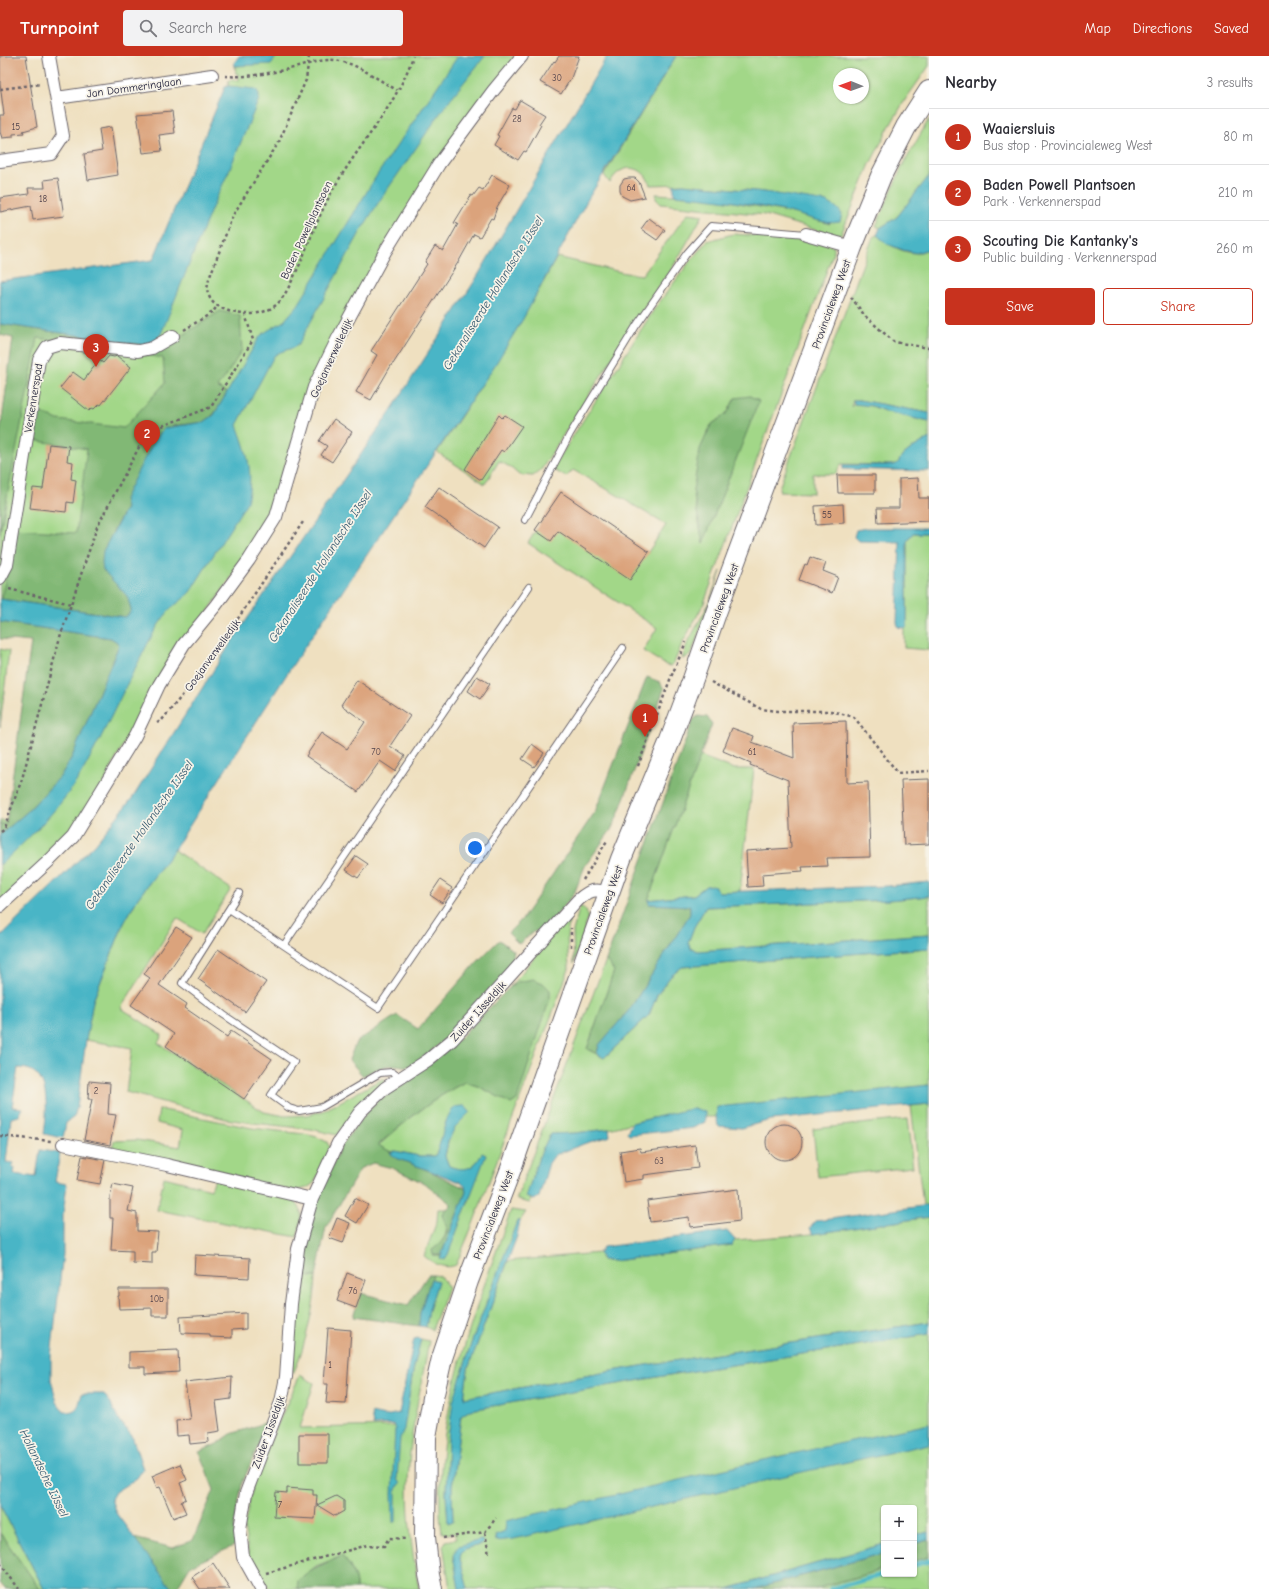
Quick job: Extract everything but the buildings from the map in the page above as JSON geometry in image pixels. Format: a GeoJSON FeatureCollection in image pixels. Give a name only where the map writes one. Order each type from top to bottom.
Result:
{"type":"FeatureCollection","features":[{"type":"Feature","properties":{"kind":"main road","name":"Provincialeweg West"},"geometry":{"type":"LineString","coordinates":[[432,1589],[425,1537],[426,1437],[442,1358],[468,1281],[514,1158],[621,858],[694,679],[717,610],[852,247],[880,176],[906,128],[929,91]]}},
{"type":"Feature","properties":{"kind":"street"},"geometry":{"type":"LineString","coordinates":[[0,161],[51,154],[63,136],[49,56]]}},
{"type":"Feature","properties":{"kind":"street","name":"Goejanverwelledijk"},"geometry":{"type":"LineString","coordinates":[[0,906],[73,837],[135,736],[159,685],[184,644],[216,605],[249,560],[276,517],[314,387],[338,338],[386,250],[439,164],[493,91],[522,56]]}},
{"type":"Feature","properties":{"kind":"street","name":"Jan Dommeringlaan"},"geometry":{"type":"LineString","coordinates":[[57,98],[212,75]]}},
{"type":"Feature","properties":{"kind":"street","name":"Provincialeweg West"},"geometry":{"type":"LineString","coordinates":[[806,234],[852,247]]}},
{"type":"Feature","properties":{"kind":"street","name":"Verkennerspad"},"geometry":{"type":"LineString","coordinates":[[0,578],[7,565],[38,360],[47,347],[60,343],[138,351],[152,348],[173,336]]}},
{"type":"Feature","properties":{"kind":"street","name":"Zuider IJsseldijk"},"geometry":{"type":"LineString","coordinates":[[261,1589],[243,1557],[240,1530],[246,1493],[282,1402],[286,1377],[291,1304],[298,1249],[312,1199],[338,1143],[360,1112],[385,1088],[452,1040],[578,900],[587,893],[597,889],[609,893]]}},
{"type":"Feature","properties":{"kind":"street"},"geometry":{"type":"LineString","coordinates":[[63,1144],[167,1165],[312,1199]]}},
{"type":"Feature","properties":{"kind":"lane","name":"Provincialeweg West"},"geometry":{"type":"LineString","coordinates":[[526,520],[570,434],[636,326],[686,252],[711,226],[806,234]]}},
{"type":"Feature","properties":{"kind":"lane"},"geometry":{"type":"LineString","coordinates":[[284,945],[529,587]]}},
{"type":"Feature","properties":{"kind":"lane"},"geometry":{"type":"LineString","coordinates":[[229,909],[378,1008],[623,648]]}},
{"type":"Feature","properties":{"kind":"lane"},"geometry":{"type":"LineString","coordinates":[[239,893],[182,983],[224,1015],[294,1062],[271,1095],[289,1108],[299,1111],[322,1106],[380,1073],[392,1072],[400,1078]]}},
{"type":"Feature","properties":{"kind":"path"},"geometry":{"type":"LineString","coordinates":[[173,336],[213,312],[217,306],[209,296],[207,289],[228,226],[238,206],[279,142],[306,80],[309,56]]}},
{"type":"Feature","properties":{"kind":"path","name":"Baden Powellplantsoen"},"geometry":{"type":"LineString","coordinates":[[217,306],[245,314],[262,313],[272,309],[280,301],[294,276],[329,198],[397,90],[407,72],[413,56]]}},
{"type":"Feature","properties":{"kind":"path"},"geometry":{"type":"LineString","coordinates":[[212,75],[238,78],[328,60],[346,63],[370,73],[397,90]]}},
{"type":"Feature","properties":{"kind":"path"},"geometry":{"type":"LineString","coordinates":[[0,89],[54,82]]}},
{"type":"Feature","properties":{"kind":"path"},"geometry":{"type":"LineString","coordinates":[[0,831],[4,828],[22,779],[60,637],[97,527],[147,432],[211,407],[253,340],[245,314]]}},
{"type":"Feature","properties":{"kind":"path"},"geometry":{"type":"LineString","coordinates":[[865,316],[894,342],[929,348]]}},
{"type":"Feature","properties":{"kind":"path","name":"Goejanverwelledijk"},"geometry":{"type":"LineString","coordinates":[[135,736],[162,720],[204,669],[304,522]]}},
{"type":"Feature","properties":{"kind":"path"},"geometry":{"type":"LineString","coordinates":[[7,589],[70,604]]}},
{"type":"Feature","properties":{"kind":"path"},"geometry":{"type":"LineString","coordinates":[[705,679],[761,709],[778,711],[832,711],[854,717],[898,773],[929,771]]}},
{"type":"Feature","properties":{"kind":"path"},"geometry":{"type":"LineString","coordinates":[[0,1136],[41,1139],[63,1144]]}},
{"type":"Feature","properties":{"kind":"path"},"geometry":{"type":"LineString","coordinates":[[440,1539],[485,1532],[496,1518]]}},
{"type":"Feature","properties":{"kind":"path"},"geometry":{"type":"LineString","coordinates":[[485,1532],[489,1555]]}},
{"type":"Feature","properties":{"kind":"path"},"geometry":{"type":"LineString","coordinates":[[254,1577],[368,1545],[384,1546],[389,1538],[413,1539]]}},
{"type":"Feature","properties":{"kind":"path"},"geometry":{"type":"LineString","coordinates":[[0,1563],[19,1589]]}},
{"type":"Feature","properties":{"kind":"green space"},"geometry":{"type":"Polygon","coordinates":[[[241,56],[516,56],[383,247],[299,424],[270,508],[254,544],[139,713],[101,789],[66,838],[0,903],[0,821],[7,821],[42,619],[0,609],[0,500],[26,317],[155,333],[237,87],[228,86],[229,80],[239,80],[239,74],[236,74],[235,66],[240,66],[241,56]]]}},
{"type":"Feature","properties":{"kind":"green space"},"geometry":{"type":"Polygon","coordinates":[[[676,56],[929,56],[929,66],[905,100],[870,164],[841,235],[836,236],[765,215],[661,204],[656,199],[656,194],[706,197],[793,213],[830,224],[765,192],[683,184],[650,185],[643,173],[632,168],[625,169],[614,176],[610,183],[604,175],[676,56]]]}},
{"type":"Feature","properties":{"kind":"green space"},"geometry":{"type":"Polygon","coordinates":[[[929,119],[929,176],[897,217],[880,228],[876,226],[902,167],[929,119]]]}},
{"type":"Feature","properties":{"kind":"green space"},"geometry":{"type":"Polygon","coordinates":[[[688,213],[703,215],[670,272],[648,302],[541,470],[533,476],[519,475],[510,467],[499,461],[485,484],[437,452],[500,356],[557,257],[625,273],[642,275],[688,213]]]}},
{"type":"Feature","properties":{"kind":"green space"},"geometry":{"type":"Polygon","coordinates":[[[733,234],[819,240],[834,247],[834,251],[704,603],[681,646],[674,663],[670,666],[643,651],[657,628],[528,543],[543,519],[631,578],[666,525],[573,470],[566,477],[552,469],[655,308],[707,241],[733,234]],[[735,398],[728,412],[711,425],[693,490],[703,543],[758,401],[735,398]]]}},
{"type":"Feature","properties":{"kind":"green space"},"geometry":{"type":"Polygon","coordinates":[[[877,235],[890,245],[911,253],[918,253],[929,249],[929,413],[859,400],[853,400],[851,407],[854,404],[872,406],[887,412],[929,422],[929,438],[907,452],[898,463],[893,465],[841,464],[836,474],[813,474],[813,493],[780,492],[779,488],[873,237],[877,235]]]}},
{"type":"Feature","properties":{"kind":"green space"},"geometry":{"type":"Polygon","coordinates":[[[220,311],[240,316],[242,350],[224,379],[217,387],[227,393],[215,413],[204,422],[172,426],[113,531],[119,586],[131,603],[129,614],[125,617],[1,599],[16,529],[76,533],[87,449],[33,440],[39,412],[58,420],[124,428],[165,383],[163,358],[38,338],[0,533],[0,434],[13,338],[0,335],[0,324],[151,346],[168,345],[220,311]]]}},
{"type":"Feature","properties":{"kind":"green space"},"geometry":{"type":"Polygon","coordinates":[[[750,396],[759,401],[703,544],[693,490],[700,449],[711,425],[728,412],[735,398],[750,396]]]}},
{"type":"Feature","properties":{"kind":"green space"},"geometry":{"type":"Polygon","coordinates":[[[913,533],[929,533],[929,650],[904,648],[904,628],[907,627],[907,540],[913,533]]]}},
{"type":"Feature","properties":{"kind":"green space"},"geometry":{"type":"Polygon","coordinates":[[[721,571],[692,652],[689,656],[682,659],[687,644],[707,607],[721,571]]]}},
{"type":"Feature","properties":{"kind":"green space"},"geometry":{"type":"Polygon","coordinates":[[[0,622],[111,638],[119,645],[72,757],[60,777],[27,812],[0,835],[0,824],[6,824],[31,642],[0,639],[0,622]]]}},
{"type":"Feature","properties":{"kind":"green space"},"geometry":{"type":"Polygon","coordinates":[[[0,649],[9,651],[0,727],[0,649]]]}},
{"type":"Feature","properties":{"kind":"green space"},"geometry":{"type":"Polygon","coordinates":[[[647,677],[660,682],[664,689],[618,815],[611,830],[585,866],[574,894],[547,927],[533,932],[519,944],[508,933],[523,918],[595,812],[647,677]]]}},
{"type":"Feature","properties":{"kind":"green space"},"geometry":{"type":"Polygon","coordinates":[[[698,716],[707,717],[712,724],[648,900],[649,904],[690,906],[690,914],[630,1009],[599,1045],[597,1054],[587,1049],[614,971],[606,960],[693,720],[698,716]]]}},
{"type":"Feature","properties":{"kind":"green space"},"geometry":{"type":"Polygon","coordinates":[[[700,756],[734,769],[754,769],[740,891],[719,892],[706,886],[694,895],[648,900],[700,756]]]}},
{"type":"Feature","properties":{"kind":"green space"},"geometry":{"type":"Polygon","coordinates":[[[174,850],[231,889],[202,934],[177,918],[121,1008],[162,1035],[158,1043],[264,1112],[285,1116],[307,1115],[323,1111],[384,1078],[385,1083],[353,1114],[337,1135],[311,1129],[226,1119],[126,1092],[132,1048],[86,1040],[93,1001],[123,925],[138,898],[174,850]]]}},
{"type":"Feature","properties":{"kind":"green space"},"geometry":{"type":"Polygon","coordinates":[[[929,896],[929,934],[698,951],[691,949],[688,943],[694,927],[706,907],[889,900],[929,896]]]}},
{"type":"Feature","properties":{"kind":"green space"},"geometry":{"type":"Polygon","coordinates":[[[580,906],[586,910],[588,918],[574,964],[573,931],[580,906]]]}},
{"type":"Feature","properties":{"kind":"green space"},"geometry":{"type":"Polygon","coordinates":[[[564,922],[569,922],[567,937],[569,969],[473,1224],[456,1265],[447,1267],[439,1265],[424,1256],[437,1221],[438,1209],[446,1209],[442,1215],[447,1227],[445,1236],[433,1255],[441,1255],[440,1258],[469,1201],[479,1160],[468,1168],[462,1170],[449,1166],[445,1156],[448,1142],[455,1127],[470,1112],[446,1121],[439,1148],[435,1156],[419,1156],[395,1151],[391,1152],[378,1146],[420,1111],[442,1095],[465,1082],[480,1087],[511,1103],[518,982],[510,987],[564,922]]]}},
{"type":"Feature","properties":{"kind":"green space"},"geometry":{"type":"Polygon","coordinates":[[[499,940],[514,951],[510,967],[506,977],[500,985],[476,1011],[430,1052],[409,1066],[394,1065],[382,1067],[363,1076],[349,1060],[356,1042],[397,1015],[418,1029],[478,961],[499,940]]]}},
{"type":"Feature","properties":{"kind":"green space"},"geometry":{"type":"Polygon","coordinates":[[[929,948],[929,1085],[717,1108],[716,1117],[705,1117],[704,1112],[652,1118],[609,1129],[550,1134],[539,1157],[526,1197],[531,1199],[530,1203],[517,1200],[606,960],[614,971],[587,1049],[604,1058],[649,1015],[657,995],[670,977],[682,967],[929,948]]]}},
{"type":"Feature","properties":{"kind":"green space"},"geometry":{"type":"Polygon","coordinates":[[[533,979],[543,983],[550,990],[550,998],[517,1100],[511,1104],[480,1087],[465,1082],[442,1095],[378,1145],[391,1152],[390,1153],[396,1158],[425,1169],[465,1188],[466,1192],[441,1255],[433,1255],[432,1250],[445,1237],[447,1226],[442,1214],[450,1207],[451,1204],[426,1184],[392,1168],[373,1163],[361,1168],[326,1227],[316,1277],[299,1276],[304,1244],[316,1202],[341,1146],[361,1119],[378,1100],[400,1087],[459,1039],[510,987],[518,982],[533,979]]]}},
{"type":"Feature","properties":{"kind":"green space"},"geometry":{"type":"Polygon","coordinates":[[[929,1104],[929,1205],[923,1205],[911,1106],[929,1104]]]}},
{"type":"Feature","properties":{"kind":"green space"},"geometry":{"type":"Polygon","coordinates":[[[159,1109],[252,1128],[317,1137],[327,1142],[330,1152],[314,1183],[307,1188],[294,1191],[112,1150],[114,1141],[137,1140],[180,1147],[183,1130],[157,1123],[159,1109]]]}},
{"type":"Feature","properties":{"kind":"green space"},"geometry":{"type":"Polygon","coordinates":[[[907,1119],[913,1167],[818,1177],[813,1129],[907,1119]]]}},
{"type":"Feature","properties":{"kind":"green space"},"geometry":{"type":"Polygon","coordinates":[[[164,1177],[211,1189],[215,1179],[289,1197],[298,1206],[301,1215],[297,1237],[157,1210],[164,1177]]]}},
{"type":"Feature","properties":{"kind":"green space"},"geometry":{"type":"Polygon","coordinates":[[[511,1210],[526,1212],[520,1221],[517,1221],[471,1344],[453,1403],[448,1439],[446,1494],[448,1523],[453,1521],[452,1487],[461,1416],[470,1410],[669,1375],[929,1334],[929,1532],[917,1535],[917,1505],[881,1505],[881,1545],[727,1589],[468,1589],[460,1559],[461,1553],[465,1549],[483,1544],[481,1540],[453,1555],[459,1589],[450,1589],[443,1545],[445,1541],[456,1539],[454,1533],[442,1533],[441,1525],[440,1486],[444,1436],[458,1370],[488,1274],[511,1210]]]}},
{"type":"Feature","properties":{"kind":"green space"},"geometry":{"type":"Polygon","coordinates":[[[929,1217],[929,1322],[646,1365],[464,1398],[468,1369],[508,1261],[599,1253],[602,1260],[614,1261],[732,1245],[735,1240],[813,1234],[929,1217]]]}},
{"type":"Feature","properties":{"kind":"green space"},"geometry":{"type":"Polygon","coordinates":[[[428,1275],[433,1275],[420,1313],[419,1326],[353,1317],[360,1293],[408,1305],[428,1275]]]}},
{"type":"Feature","properties":{"kind":"green space"},"geometry":{"type":"Polygon","coordinates":[[[433,1275],[440,1277],[448,1287],[432,1330],[426,1327],[429,1310],[438,1281],[431,1279],[433,1275]]]}},
{"type":"Feature","properties":{"kind":"green space"},"geometry":{"type":"Polygon","coordinates":[[[299,1276],[316,1277],[312,1312],[306,1338],[294,1372],[292,1372],[299,1276]]]}},
{"type":"Feature","properties":{"kind":"green space"},"geometry":{"type":"Polygon","coordinates":[[[421,1339],[429,1341],[412,1433],[408,1480],[410,1527],[419,1589],[356,1589],[352,1571],[342,1556],[316,1566],[298,1581],[297,1589],[270,1589],[256,1571],[249,1557],[244,1527],[255,1475],[300,1375],[314,1383],[300,1428],[404,1426],[413,1371],[421,1339]]]}},
{"type":"Feature","properties":{"kind":"green space"},"geometry":{"type":"Polygon","coordinates":[[[268,1422],[242,1484],[234,1526],[236,1545],[190,1566],[176,1589],[172,1589],[134,1538],[173,1548],[193,1540],[214,1490],[199,1452],[217,1444],[231,1434],[268,1422]]]}},
{"type":"Feature","properties":{"kind":"green space"},"geometry":{"type":"Polygon","coordinates":[[[0,1505],[44,1589],[40,1589],[0,1533],[0,1505]]]}},
{"type":"Feature","properties":{"kind":"green space"},"geometry":{"type":"Polygon","coordinates":[[[0,1533],[40,1589],[5,1589],[0,1583],[0,1533]]]}},
{"type":"Feature","properties":{"kind":"green space"},"geometry":{"type":"Polygon","coordinates":[[[929,1540],[929,1557],[917,1560],[917,1543],[929,1540]]]}},
{"type":"Feature","properties":{"kind":"green space"},"geometry":{"type":"Polygon","coordinates":[[[881,1554],[881,1570],[815,1589],[754,1589],[881,1554]]]}},
{"type":"Feature","properties":{"kind":"green space"},"geometry":{"type":"Polygon","coordinates":[[[342,1556],[352,1571],[356,1589],[297,1589],[298,1581],[308,1572],[342,1556]]]}},
{"type":"Feature","properties":{"kind":"green space"},"geometry":{"type":"Polygon","coordinates":[[[929,1557],[929,1589],[815,1589],[881,1570],[881,1577],[917,1577],[917,1560],[929,1557]]]}},
{"type":"Feature","properties":{"kind":"water"},"geometry":{"type":"Polygon","coordinates":[[[239,56],[277,56],[271,64],[235,66],[234,63],[239,56]]]}},
{"type":"Feature","properties":{"kind":"water"},"geometry":{"type":"Polygon","coordinates":[[[458,56],[485,56],[448,102],[380,200],[362,229],[298,345],[274,356],[237,425],[244,444],[250,472],[247,502],[190,592],[170,609],[156,629],[77,781],[47,819],[0,865],[0,835],[27,812],[60,777],[72,757],[119,645],[111,638],[0,622],[0,599],[125,617],[129,614],[131,609],[127,596],[103,570],[103,551],[126,508],[124,499],[154,441],[165,428],[204,422],[214,415],[260,336],[284,321],[298,305],[377,175],[458,56]]]}},
{"type":"Feature","properties":{"kind":"water"},"geometry":{"type":"Polygon","coordinates":[[[607,56],[676,56],[588,199],[523,319],[495,365],[294,663],[174,850],[138,898],[123,925],[93,1001],[77,1107],[74,1117],[66,1123],[63,1138],[44,1134],[46,1103],[42,1082],[37,1075],[29,1070],[18,1068],[12,1107],[23,1108],[19,1116],[11,1118],[6,1162],[13,1163],[12,1167],[15,1168],[14,1174],[36,1177],[40,1150],[60,1153],[55,1182],[67,1184],[63,1214],[63,1254],[51,1356],[51,1380],[57,1402],[64,1412],[69,1412],[77,1408],[82,1394],[104,1394],[111,1404],[118,1419],[132,1436],[143,1469],[137,1478],[115,1492],[111,1499],[116,1513],[172,1589],[44,1589],[0,1505],[0,1083],[2,1065],[0,1064],[0,937],[96,843],[133,797],[234,638],[390,412],[474,282],[607,56]]]}},
{"type":"Feature","properties":{"kind":"water"},"geometry":{"type":"Polygon","coordinates":[[[225,87],[256,89],[259,94],[259,99],[211,210],[161,334],[151,346],[0,324],[0,281],[153,260],[225,87]]]}},
{"type":"Feature","properties":{"kind":"water"},"geometry":{"type":"Polygon","coordinates":[[[929,176],[929,249],[916,253],[887,244],[877,235],[880,228],[897,217],[929,176]]]}},
{"type":"Feature","properties":{"kind":"water"},"geometry":{"type":"Polygon","coordinates":[[[683,184],[765,192],[827,202],[837,208],[842,214],[840,222],[834,223],[748,204],[674,195],[674,185],[683,184]]]}},
{"type":"Feature","properties":{"kind":"water"},"geometry":{"type":"Polygon","coordinates":[[[853,400],[929,413],[929,422],[887,412],[872,406],[854,404],[853,400]]]}},
{"type":"Feature","properties":{"kind":"water"},"geometry":{"type":"Polygon","coordinates":[[[929,438],[929,471],[843,469],[843,465],[894,465],[898,463],[907,452],[929,438]]]}},
{"type":"Feature","properties":{"kind":"water"},"geometry":{"type":"Polygon","coordinates":[[[867,528],[929,528],[929,533],[913,533],[907,540],[907,627],[898,627],[897,622],[900,542],[858,541],[854,537],[856,530],[867,528]]]}},
{"type":"Feature","properties":{"kind":"water"},"geometry":{"type":"Polygon","coordinates":[[[929,882],[929,896],[889,900],[706,907],[694,927],[688,943],[691,949],[698,951],[929,934],[929,948],[682,967],[670,977],[657,995],[649,1015],[604,1058],[597,1054],[599,1045],[630,1009],[690,914],[690,906],[649,904],[648,900],[694,895],[706,886],[713,885],[719,892],[888,886],[929,882]]]}},
{"type":"Feature","properties":{"kind":"water"},"geometry":{"type":"Polygon","coordinates":[[[929,1085],[929,1104],[771,1120],[741,1128],[718,1126],[716,1117],[717,1107],[929,1085]]]}},
{"type":"Feature","properties":{"kind":"water"},"geometry":{"type":"Polygon","coordinates":[[[459,1106],[465,1106],[470,1112],[455,1127],[448,1142],[445,1156],[449,1166],[460,1169],[469,1168],[476,1163],[482,1153],[486,1155],[445,1260],[440,1258],[466,1192],[465,1186],[460,1182],[396,1158],[390,1153],[395,1151],[419,1156],[435,1156],[446,1122],[452,1110],[459,1106]]]}},
{"type":"Feature","properties":{"kind":"water"},"geometry":{"type":"Polygon","coordinates":[[[694,1108],[705,1112],[705,1122],[693,1128],[629,1135],[627,1133],[632,1123],[694,1108]]]}},
{"type":"Feature","properties":{"kind":"water"},"geometry":{"type":"Polygon","coordinates":[[[609,1129],[610,1136],[586,1143],[555,1155],[549,1163],[539,1197],[534,1200],[526,1197],[539,1157],[550,1134],[609,1129]]]}},
{"type":"Feature","properties":{"kind":"water"},"geometry":{"type":"Polygon","coordinates":[[[929,1205],[929,1217],[813,1234],[810,1228],[816,1221],[929,1205]]]}},
{"type":"Feature","properties":{"kind":"water"},"geometry":{"type":"Polygon","coordinates":[[[517,1221],[520,1221],[517,1236],[468,1369],[464,1398],[646,1365],[929,1322],[929,1334],[669,1375],[470,1410],[461,1416],[452,1487],[453,1521],[448,1523],[446,1494],[448,1439],[453,1402],[471,1344],[517,1221]]]}},
{"type":"Feature","properties":{"kind":"water"},"geometry":{"type":"Polygon","coordinates":[[[727,1231],[735,1240],[732,1245],[614,1261],[602,1260],[599,1253],[603,1247],[727,1231]]]}},
{"type":"Feature","properties":{"kind":"water"},"geometry":{"type":"Polygon","coordinates":[[[431,1279],[438,1281],[429,1310],[426,1327],[419,1326],[420,1313],[431,1279]]]}},
{"type":"Feature","properties":{"kind":"water"},"geometry":{"type":"Polygon","coordinates":[[[414,1339],[421,1339],[413,1371],[404,1429],[400,1438],[397,1479],[400,1484],[396,1489],[396,1522],[393,1522],[392,1494],[395,1429],[393,1424],[373,1425],[371,1413],[385,1416],[399,1413],[414,1339]]]}},
{"type":"Feature","properties":{"kind":"water"},"geometry":{"type":"Polygon","coordinates":[[[929,1424],[929,1444],[514,1539],[496,1541],[495,1535],[505,1531],[506,1521],[759,1461],[929,1424]]]}},
{"type":"Feature","properties":{"kind":"water"},"geometry":{"type":"Polygon","coordinates":[[[929,1532],[929,1540],[917,1543],[917,1535],[929,1532]]]}},
{"type":"Feature","properties":{"kind":"water"},"geometry":{"type":"Polygon","coordinates":[[[481,1540],[483,1541],[483,1544],[465,1549],[461,1553],[460,1559],[468,1589],[459,1589],[453,1555],[458,1546],[481,1540]]]}},
{"type":"Feature","properties":{"kind":"water"},"geometry":{"type":"Polygon","coordinates":[[[881,1545],[881,1554],[754,1589],[727,1589],[881,1545]]]}},
{"type":"Feature","properties":{"kind":"waterway"},"geometry":{"type":"LineString","coordinates":[[917,1564],[929,1561]]}},
{"type":"Feature","properties":{"kind":"waterway"},"geometry":{"type":"LineString","coordinates":[[831,1589],[881,1575]]}},
{"type":"Feature","properties":{"kind":"place","name":"Scouting Die Kantanky's"},"geometry":{"type":"Point","coordinates":[96,367]}},
{"type":"Feature","properties":{"kind":"place","name":"Baden Powell Plantsoen"},"geometry":{"type":"Point","coordinates":[147,453]}},
{"type":"Feature","properties":{"kind":"place","name":"Waaiersluis"},"geometry":{"type":"Point","coordinates":[645,737]}},
{"type":"Feature","properties":{"kind":"water label","name":"Gekanaliseerde Hollandsche IJssel"},"geometry":{"type":"Point","coordinates":[493,293]}},
{"type":"Feature","properties":{"kind":"water label","name":"Gekanaliseerde Hollandsche IJssel"},"geometry":{"type":"Point","coordinates":[320,566]}},
{"type":"Feature","properties":{"kind":"water label","name":"Gekanaliseerde Hollandsche IJssel"},"geometry":{"type":"Point","coordinates":[139,835]}},
{"type":"Feature","properties":{"kind":"water label","name":"Hollandsche IJssel"},"geometry":{"type":"Point","coordinates":[44,1473]}}]}
